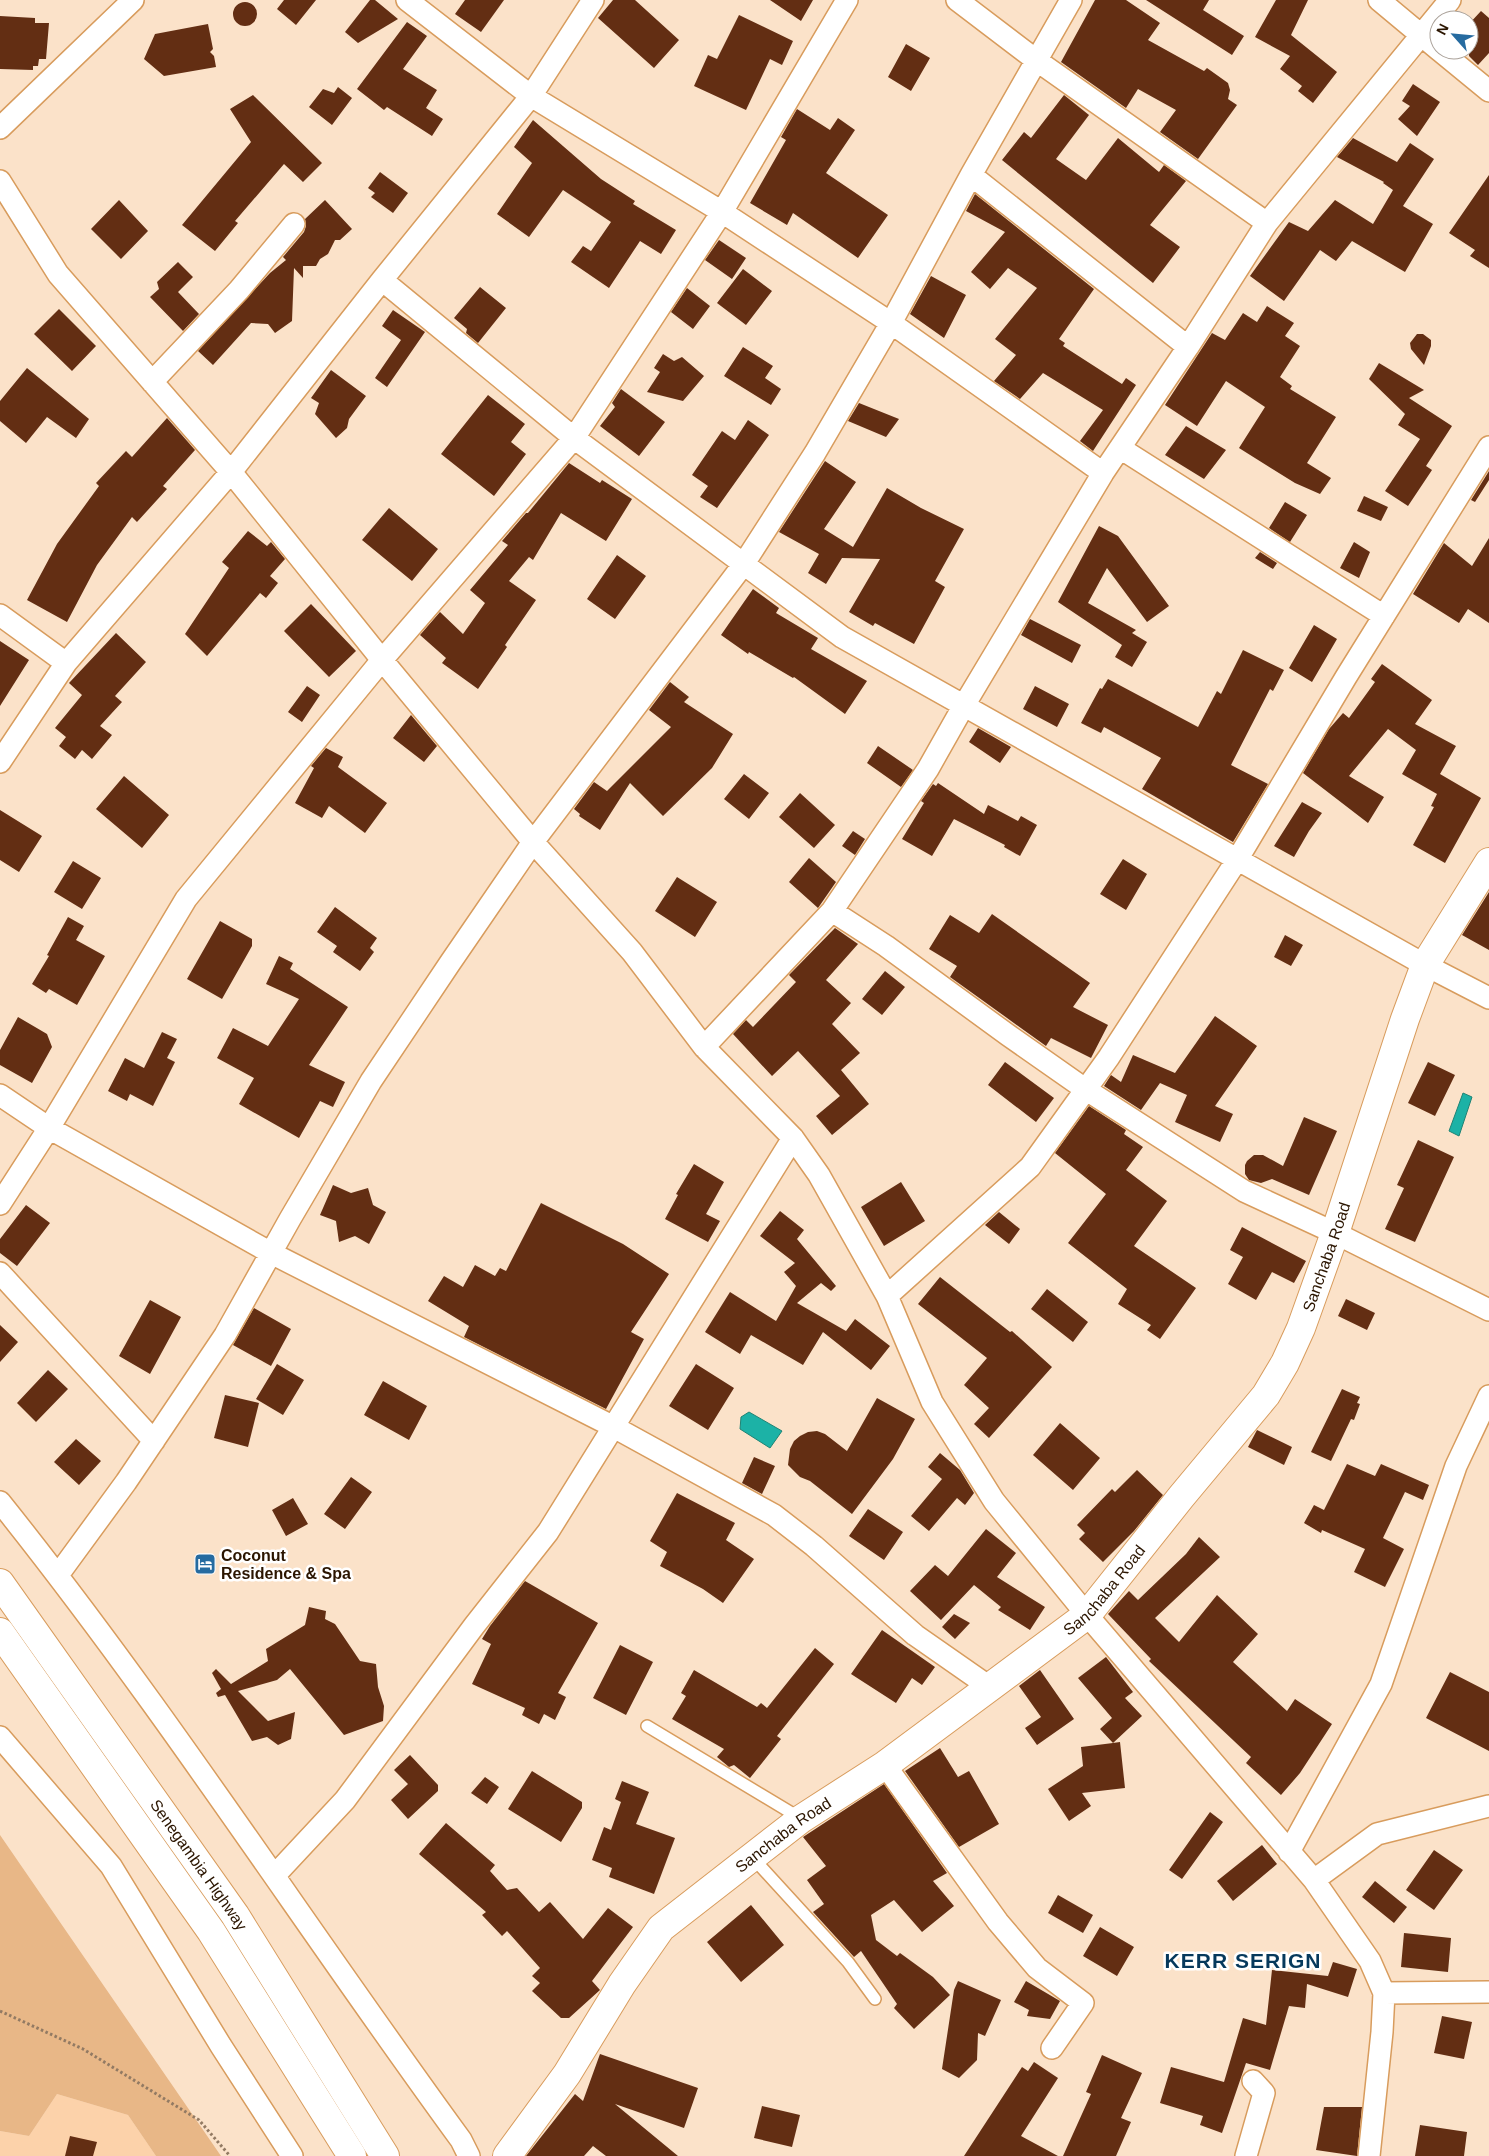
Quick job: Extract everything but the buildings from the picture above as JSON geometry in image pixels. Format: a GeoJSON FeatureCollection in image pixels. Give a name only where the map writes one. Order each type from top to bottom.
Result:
{"type":"FeatureCollection","features":[{"type":"Feature","properties":{"kind":"street"},"geometry":{"type":"LineString","coordinates":[[0,128],[133,0]]}},
{"type":"Feature","properties":{"kind":"street"},"geometry":{"type":"LineString","coordinates":[[407,0],[531,96],[722,212],[890,323],[1103,473]]}},
{"type":"Feature","properties":{"kind":"street"},"geometry":{"type":"LineString","coordinates":[[0,762],[66,663],[231,472],[382,280],[531,96],[593,0]]}},
{"type":"Feature","properties":{"kind":"street"},"geometry":{"type":"LineString","coordinates":[[0,1204],[49,1128],[186,898],[382,660],[574,438],[722,212],[847,0]]}},
{"type":"Feature","properties":{"kind":"street"},"geometry":{"type":"LineString","coordinates":[[957,0],[1036,60],[1267,222]]}},
{"type":"Feature","properties":{"kind":"street"},"geometry":{"type":"LineString","coordinates":[[58,1575],[154,1441],[225,1335],[371,1081],[533,842],[744,565],[814,453],[890,323],[971,175],[1071,0]]}},
{"type":"Feature","properties":{"kind":"street"},"geometry":{"type":"LineString","coordinates":[[1380,0],[1429,42]]}},
{"type":"Feature","properties":{"kind":"street"},"geometry":{"type":"LineString","coordinates":[[704,1046],[832,911],[928,769],[963,706],[1103,473],[1188,347],[1267,222],[1450,0]]}},
{"type":"Feature","properties":{"kind":"street"},"geometry":{"type":"LineString","coordinates":[[1451,60],[1489,91]]}},
{"type":"Feature","properties":{"kind":"street"},"geometry":{"type":"LineString","coordinates":[[971,175],[1188,347]]}},
{"type":"Feature","properties":{"kind":"street"},"geometry":{"type":"LineString","coordinates":[[0,181],[58,274],[231,472],[382,660],[533,842],[632,952],[704,1046],[793,1138],[819,1175],[887,1296],[932,1402],[994,1501],[1088,1615],[1314,1880],[1370,1961],[1384,1994],[1382,2032],[1369,2156]]}},
{"type":"Feature","properties":{"kind":"street"},"geometry":{"type":"LineString","coordinates":[[152,382],[239,290],[294,224]]}},
{"type":"Feature","properties":{"kind":"street"},"geometry":{"type":"LineString","coordinates":[[382,280],[574,438],[842,637],[1425,966],[1489,998]]}},
{"type":"Feature","properties":{"kind":"street"},"geometry":{"type":"LineString","coordinates":[[887,1296],[1030,1167],[1086,1089],[1237,860],[1384,616],[1489,447]]}},
{"type":"Feature","properties":{"kind":"street"},"geometry":{"type":"LineString","coordinates":[[1120,448],[1384,616]]}},
{"type":"Feature","properties":{"kind":"street"},"geometry":{"type":"LineString","coordinates":[[0,615],[66,663]]}},
{"type":"Feature","properties":{"kind":"street","name":"Sanchaba Road"},"geometry":{"type":"LineString","coordinates":[[507,2156],[568,2074],[622,1984],[661,1928],[715,1884],[753,1858],[801,1819],[885,1765],[1088,1615],[1181,1497],[1266,1395],[1286,1363],[1301,1328],[1335,1233],[1405,1019],[1425,966],[1489,862]]}},
{"type":"Feature","properties":{"kind":"street"},"geometry":{"type":"LineString","coordinates":[[832,911],[886,946],[1008,1036],[1244,1191],[1335,1233],[1489,1310]]}},
{"type":"Feature","properties":{"kind":"street"},"geometry":{"type":"LineString","coordinates":[[0,1095],[49,1128],[271,1253],[612,1426],[774,1515],[814,1546],[915,1634],[991,1688]]}},
{"type":"Feature","properties":{"kind":"street"},"geometry":{"type":"LineString","coordinates":[[275,1875],[345,1800],[474,1626],[548,1532],[612,1426],[793,1138]]}},
{"type":"Feature","properties":{"kind":"street"},"geometry":{"type":"LineString","coordinates":[[0,1273],[154,1441]]}},
{"type":"Feature","properties":{"kind":"street"},"geometry":{"type":"LineString","coordinates":[[1289,1852],[1381,1684],[1456,1466],[1489,1396]]}},
{"type":"Feature","properties":{"kind":"street"},"geometry":{"type":"LineString","coordinates":[[0,1502],[58,1575],[275,1875],[397,2052],[461,2140],[469,2156]]}},
{"type":"Feature","properties":{"kind":"street","name":"Senegambia Highway"},"geometry":{"type":"LineString","coordinates":[[0,1583],[235,1915],[385,2156]]}},
{"type":"Feature","properties":{"kind":"street","name":"Senegambia Highway"},"geometry":{"type":"LineString","coordinates":[[0,1632],[212,1931],[352,2156]]}},
{"type":"Feature","properties":{"kind":"street"},"geometry":{"type":"LineString","coordinates":[[0,1737],[111,1866],[221,2046],[292,2156]]}},
{"type":"Feature","properties":{"kind":"street"},"geometry":{"type":"LineString","coordinates":[[885,1765],[998,1922],[1037,1968],[1083,2003],[1052,2048]]}},
{"type":"Feature","properties":{"kind":"street"},"geometry":{"type":"LineString","coordinates":[[1314,1880],[1377,1834],[1489,1806]]}},
{"type":"Feature","properties":{"kind":"street"},"geometry":{"type":"LineString","coordinates":[[1384,1994],[1489,1992]]}},
{"type":"Feature","properties":{"kind":"street"},"geometry":{"type":"LineString","coordinates":[[1246,2156],[1264,2093],[1253,2081]]}},
{"type":"Feature","properties":{"kind":"lane"},"geometry":{"type":"LineString","coordinates":[[647,1726],[801,1819]]}},
{"type":"Feature","properties":{"kind":"lane"},"geometry":{"type":"LineString","coordinates":[[753,1858],[848,1962],[875,1999]]}},
{"type":"Feature","properties":{"kind":"path"},"geometry":{"type":"LineString","coordinates":[[0,2011],[83,2049],[199,2120],[230,2156]]}},
{"type":"Feature","properties":{"kind":"shaded area"},"geometry":{"type":"Polygon","coordinates":[[[0,1835],[221,2156],[156,2156],[128,2115],[57,2094],[29,2136],[0,2131],[0,1835]]]}},
{"type":"Feature","properties":{"kind":"shaded area"},"geometry":{"type":"Polygon","coordinates":[[[57,2094],[128,2115],[156,2156],[0,2156],[0,2131],[29,2136],[57,2094]]]}},
{"type":"Feature","properties":{"kind":"water"},"geometry":{"type":"Polygon","coordinates":[[[1463,1093],[1472,1097],[1459,1136],[1449,1131],[1463,1093]]]}},
{"type":"Feature","properties":{"kind":"water"},"geometry":{"type":"Polygon","coordinates":[[[749,1412],[782,1431],[770,1448],[740,1429],[741,1417],[749,1412]]]}},
{"type":"Feature","properties":{"kind":"place","name":"Coconut Residence & Spa"},"geometry":{"type":"Point","coordinates":[205,1564]}},
{"type":"Feature","properties":{"kind":"district","name":"KERR SERIGN"},"geometry":{"type":"Point","coordinates":[1243,1960]}}]}
